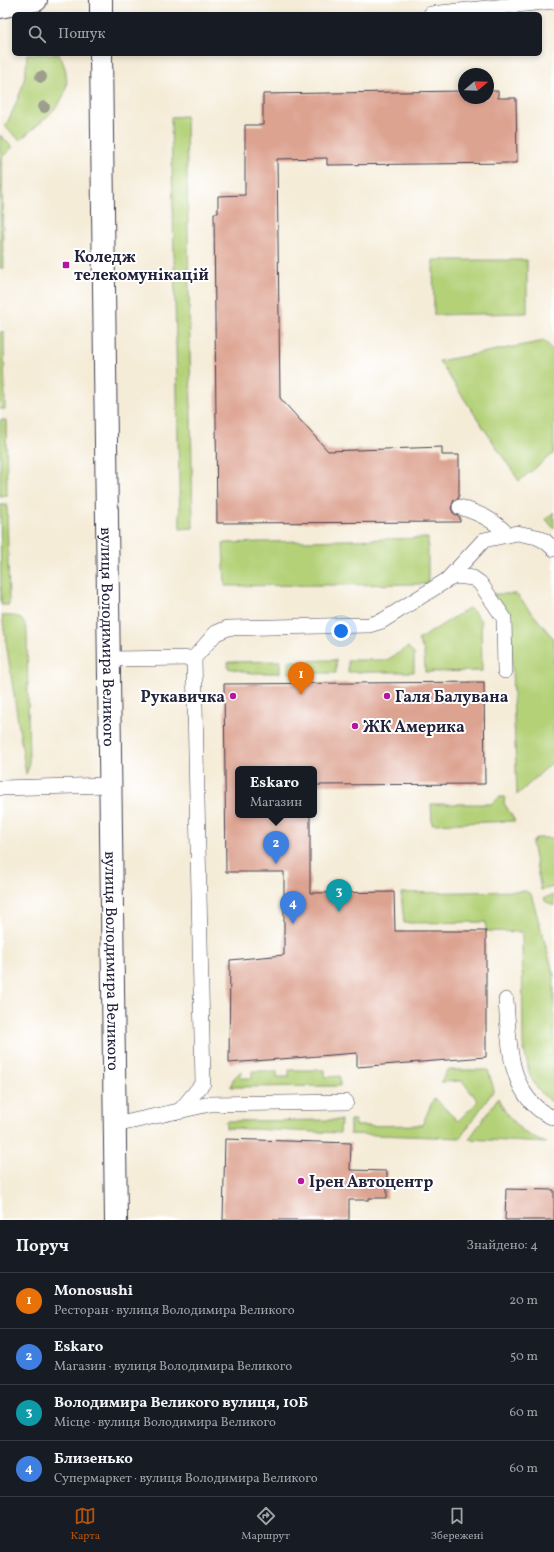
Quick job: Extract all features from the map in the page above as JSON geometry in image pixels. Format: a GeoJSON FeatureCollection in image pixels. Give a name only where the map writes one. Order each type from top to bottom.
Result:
{"type":"FeatureCollection","features":[{"type":"Feature","properties":{"kind":"main road"},"geometry":{"type":"LineString","coordinates":[[0,7],[36,0]]}},
{"type":"Feature","properties":{"kind":"main road"},"geometry":{"type":"LineString","coordinates":[[101,0],[101,12]]}},
{"type":"Feature","properties":{"kind":"main road","name":"вулиця Володимира Великого"},"geometry":{"type":"LineString","coordinates":[[101,56],[116,1220]]}},
{"type":"Feature","properties":{"kind":"lane"},"geometry":{"type":"LineString","coordinates":[[450,12],[554,1]]}},
{"type":"Feature","properties":{"kind":"lane"},"geometry":{"type":"LineString","coordinates":[[460,507],[484,516],[499,526],[508,535]]}},
{"type":"Feature","properties":{"kind":"lane"},"geometry":{"type":"LineString","coordinates":[[447,580],[484,540],[517,533],[537,537],[545,541],[554,549]]}},
{"type":"Feature","properties":{"kind":"lane"},"geometry":{"type":"LineString","coordinates":[[179,1112],[203,1083],[194,658],[216,633],[228,628],[369,625],[382,621],[447,580],[456,576],[473,578],[480,583],[504,618],[505,671]]}},
{"type":"Feature","properties":{"kind":"lane"},"geometry":{"type":"LineString","coordinates":[[109,659],[194,658]]}},
{"type":"Feature","properties":{"kind":"lane"},"geometry":{"type":"LineString","coordinates":[[0,788],[110,785]]}},
{"type":"Feature","properties":{"kind":"lane"},"geometry":{"type":"LineString","coordinates":[[506,1000],[511,1060],[516,1076],[531,1102],[540,1111],[554,1118]]}},
{"type":"Feature","properties":{"kind":"lane"},"geometry":{"type":"LineString","coordinates":[[115,1125],[210,1104],[346,1102]]}},
{"type":"Feature","properties":{"kind":"green space"},"geometry":{"type":"Polygon","coordinates":[[[27,56],[60,56],[65,69],[67,82],[59,103],[51,113],[20,140],[5,127],[20,92],[27,64],[27,56]]]}},
{"type":"Feature","properties":{"kind":"green space"},"geometry":{"type":"Polygon","coordinates":[[[186,116],[193,528],[180,529],[171,117],[186,116]]]}},
{"type":"Feature","properties":{"kind":"green space"},"geometry":{"type":"Polygon","coordinates":[[[0,135],[13,147],[2,157],[3,268],[0,268],[0,135]]]}},
{"type":"Feature","properties":{"kind":"green space"},"geometry":{"type":"Polygon","coordinates":[[[433,260],[527,260],[527,313],[434,315],[433,260]]]}},
{"type":"Feature","properties":{"kind":"green space"},"geometry":{"type":"Polygon","coordinates":[[[0,332],[4,332],[5,409],[0,409],[0,332]]]}},
{"type":"Feature","properties":{"kind":"green space"},"geometry":{"type":"Polygon","coordinates":[[[545,341],[554,352],[554,453],[519,481],[439,361],[545,341]]]}},
{"type":"Feature","properties":{"kind":"green space"},"geometry":{"type":"Polygon","coordinates":[[[0,420],[6,420],[7,496],[0,496],[0,420]]]}},
{"type":"Feature","properties":{"kind":"green space"},"geometry":{"type":"Polygon","coordinates":[[[0,505],[7,505],[9,605],[1,605],[0,505]]]}},
{"type":"Feature","properties":{"kind":"green space"},"geometry":{"type":"Polygon","coordinates":[[[554,512],[554,529],[546,519],[554,512]]]}},
{"type":"Feature","properties":{"kind":"green space"},"geometry":{"type":"Polygon","coordinates":[[[428,538],[428,584],[225,586],[223,543],[428,538]]]}},
{"type":"Feature","properties":{"kind":"green space"},"geometry":{"type":"Polygon","coordinates":[[[493,594],[516,594],[554,639],[554,761],[517,795],[510,618],[493,594]]]}},
{"type":"Feature","properties":{"kind":"green space"},"geometry":{"type":"Polygon","coordinates":[[[469,608],[481,621],[482,671],[425,672],[424,651],[418,640],[469,608]]]}},
{"type":"Feature","properties":{"kind":"green space"},"geometry":{"type":"Polygon","coordinates":[[[2,616],[15,616],[21,619],[24,622],[27,631],[29,767],[26,774],[2,616]]]}},
{"type":"Feature","properties":{"kind":"green space"},"geometry":{"type":"Polygon","coordinates":[[[408,647],[414,654],[414,672],[348,672],[348,660],[387,660],[408,647]]]}},
{"type":"Feature","properties":{"kind":"green space"},"geometry":{"type":"Polygon","coordinates":[[[336,660],[336,673],[288,673],[288,661],[336,660]]]}},
{"type":"Feature","properties":{"kind":"green space"},"geometry":{"type":"Polygon","coordinates":[[[280,661],[280,673],[251,673],[228,668],[228,662],[280,661]]]}},
{"type":"Feature","properties":{"kind":"green space"},"geometry":{"type":"Polygon","coordinates":[[[500,797],[505,797],[504,803],[515,821],[432,824],[431,804],[491,804],[500,797]]]}},
{"type":"Feature","properties":{"kind":"green space"},"geometry":{"type":"Polygon","coordinates":[[[536,838],[554,838],[554,887],[541,890],[532,843],[536,838]]]}},
{"type":"Feature","properties":{"kind":"green space"},"geometry":{"type":"Polygon","coordinates":[[[525,891],[531,894],[554,975],[554,1102],[549,1100],[538,1090],[530,1076],[523,1044],[522,932],[486,931],[486,922],[404,923],[401,893],[525,891]]]}},
{"type":"Feature","properties":{"kind":"green space"},"geometry":{"type":"Polygon","coordinates":[[[554,895],[554,906],[545,901],[544,898],[554,895]]]}},
{"type":"Feature","properties":{"kind":"green space"},"geometry":{"type":"Polygon","coordinates":[[[289,1070],[325,1070],[325,1077],[340,1076],[340,1086],[231,1087],[233,1079],[241,1071],[241,1078],[252,1078],[252,1071],[277,1071],[277,1077],[289,1077],[289,1070]]]}},
{"type":"Feature","properties":{"kind":"green space"},"geometry":{"type":"Polygon","coordinates":[[[447,1070],[488,1070],[494,1090],[460,1138],[350,1134],[350,1120],[355,1120],[355,1126],[422,1125],[434,1098],[458,1121],[478,1101],[462,1081],[441,1082],[447,1070]]]}},
{"type":"Feature","properties":{"kind":"green space"},"geometry":{"type":"Polygon","coordinates":[[[498,1098],[506,1113],[524,1132],[547,1143],[469,1139],[498,1098]]]}},
{"type":"Feature","properties":{"kind":"green space"},"geometry":{"type":"Polygon","coordinates":[[[341,1120],[340,1133],[226,1128],[226,1121],[341,1120]]]}},
{"type":"Feature","properties":{"kind":"building"},"geometry":{"type":"Polygon","coordinates":[[[458,91],[458,104],[494,104],[494,91],[498,91],[498,98],[516,98],[517,163],[327,165],[327,158],[277,159],[280,398],[328,451],[442,447],[442,455],[459,455],[459,498],[454,500],[451,508],[453,513],[460,517],[460,522],[217,523],[214,213],[218,213],[218,196],[245,195],[245,125],[263,125],[263,94],[458,91]]]}},
{"type":"Feature","properties":{"kind":"building"},"geometry":{"type":"Polygon","coordinates":[[[484,682],[485,784],[317,785],[317,766],[235,766],[235,818],[310,818],[310,893],[394,892],[395,931],[486,931],[486,1057],[357,1067],[357,1053],[229,1063],[230,960],[284,955],[284,872],[226,872],[224,684],[484,682]]]}},
{"type":"Feature","properties":{"kind":"building","name":"Ірен Автоцентр"},"geometry":{"type":"Polygon","coordinates":[[[225,1139],[351,1143],[350,1170],[387,1171],[387,1198],[349,1200],[349,1220],[223,1220],[225,1139]]]}},
{"type":"Feature","properties":{"kind":"building"},"geometry":{"type":"Polygon","coordinates":[[[506,1189],[554,1190],[554,1220],[505,1220],[506,1189]]]}},
{"type":"Feature","properties":{"kind":"place","name":"Коледж телекомунікацій"},"geometry":{"type":"Point","coordinates":[66,265]}},
{"type":"Feature","properties":{"kind":"place","name":"Monosushi"},"geometry":{"type":"Point","coordinates":[301,695]}},
{"type":"Feature","properties":{"kind":"place","name":"Рукавичка"},"geometry":{"type":"Point","coordinates":[233,696]}},
{"type":"Feature","properties":{"kind":"place","name":"Галя Балувана"},"geometry":{"type":"Point","coordinates":[387,696]}},
{"type":"Feature","properties":{"kind":"place","name":"ЖК Америка"},"geometry":{"type":"Point","coordinates":[355,726]}},
{"type":"Feature","properties":{"kind":"place","name":"Eskaro"},"geometry":{"type":"Point","coordinates":[276,864]}},
{"type":"Feature","properties":{"kind":"place","name":"Володимира Великого вулиця, 10Б"},"geometry":{"type":"Point","coordinates":[339,912]}},
{"type":"Feature","properties":{"kind":"place","name":"Близенько"},"geometry":{"type":"Point","coordinates":[293,924]}},
{"type":"Feature","properties":{"kind":"place","name":"Ірен Автоцентр"},"geometry":{"type":"Point","coordinates":[301,1181]}}]}
